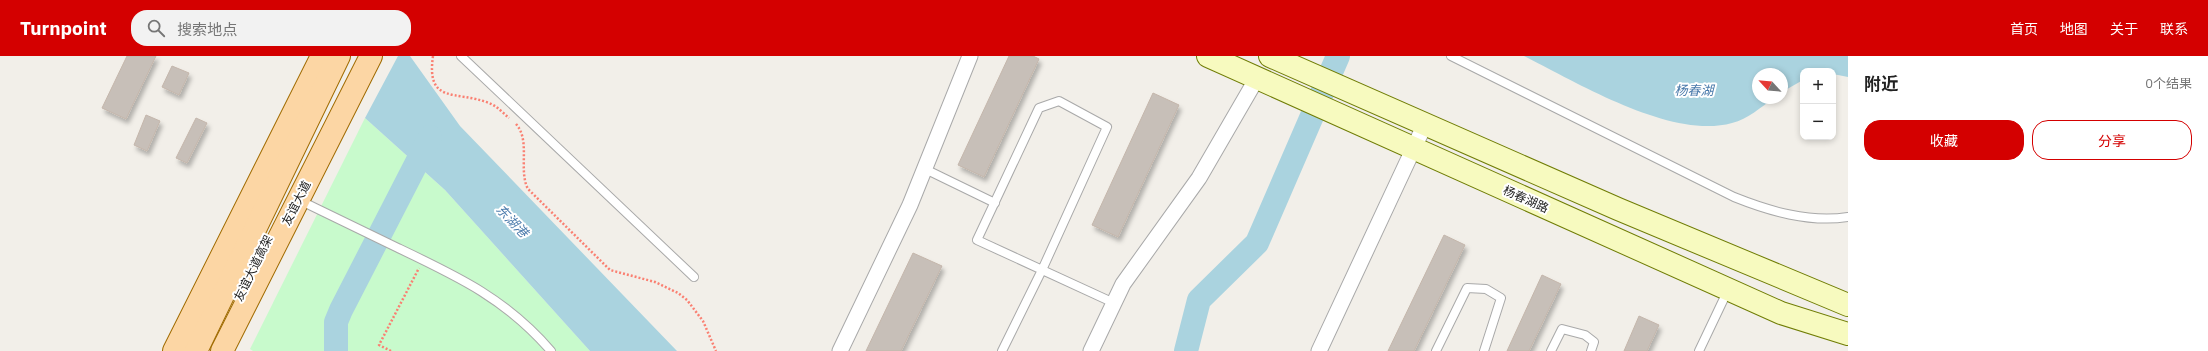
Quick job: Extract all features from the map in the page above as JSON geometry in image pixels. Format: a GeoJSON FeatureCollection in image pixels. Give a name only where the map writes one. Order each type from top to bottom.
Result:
{"type":"FeatureCollection","features":[{"type":"Feature","properties":{"kind":"main road"},"geometry":{"type":"LineString","coordinates":[[174,351],[322,56]]}},
{"type":"Feature","properties":{"kind":"main road","name":"友谊大道高架"},"geometry":{"type":"LineString","coordinates":[[196,351],[339,56]]}},
{"type":"Feature","properties":{"kind":"main road","name":"友谊大道高架"},"geometry":{"type":"LineString","coordinates":[[213,351],[356,56]]}},
{"type":"Feature","properties":{"kind":"main road","name":"友谊大道"},"geometry":{"type":"LineString","coordinates":[[222,351],[371,56]]}},
{"type":"Feature","properties":{"kind":"main road","name":"杨春湖路"},"geometry":{"type":"LineString","coordinates":[[1208,56],[1728,290],[1781,313],[1848,334]]}},
{"type":"Feature","properties":{"kind":"main road"},"geometry":{"type":"LineString","coordinates":[[1275,58],[1618,209],[1848,305]]}},
{"type":"Feature","properties":{"kind":"street"},"geometry":{"type":"LineString","coordinates":[[840,351],[910,205],[970,56]]}},
{"type":"Feature","properties":{"kind":"street"},"geometry":{"type":"LineString","coordinates":[[1091,351],[1123,284],[1199,178],[1265,81]]}},
{"type":"Feature","properties":{"kind":"street"},"geometry":{"type":"LineString","coordinates":[[1319,351],[1415,149],[1425,124]]}},
{"type":"Feature","properties":{"kind":"lane"},"geometry":{"type":"LineString","coordinates":[[461,56],[694,277]]}},
{"type":"Feature","properties":{"kind":"lane"},"geometry":{"type":"LineString","coordinates":[[1451,56],[1734,197],[1759,206],[1796,215],[1822,218],[1848,217]]}},
{"type":"Feature","properties":{"kind":"lane"},"geometry":{"type":"LineString","coordinates":[[1002,351],[1042,270],[1107,127],[1059,102],[1039,108],[977,240],[1042,270],[1114,303]]}},
{"type":"Feature","properties":{"kind":"lane"},"geometry":{"type":"LineString","coordinates":[[925,169],[994,203]]}},
{"type":"Feature","properties":{"kind":"lane"},"geometry":{"type":"LineString","coordinates":[[298,199],[464,280],[503,305],[524,322],[551,351]]}},
{"type":"Feature","properties":{"kind":"lane"},"geometry":{"type":"LineString","coordinates":[[1436,351],[1467,288],[1486,289],[1501,298],[1484,351]]}},
{"type":"Feature","properties":{"kind":"lane"},"geometry":{"type":"LineString","coordinates":[[1699,351],[1728,290]]}},
{"type":"Feature","properties":{"kind":"lane"},"geometry":{"type":"LineString","coordinates":[[1551,351],[1562,329],[1585,334],[1594,342],[1591,351]]}},
{"type":"Feature","properties":{"kind":"path"},"geometry":{"type":"LineString","coordinates":[[433,56],[431,77],[436,87],[446,93],[490,103],[511,119],[520,130],[525,179],[528,189],[610,270],[665,285],[683,296],[703,321],[716,351]]}},
{"type":"Feature","properties":{"kind":"path"},"geometry":{"type":"LineString","coordinates":[[391,351],[379,345],[423,260]]}},
{"type":"Feature","properties":{"kind":"green space"},"geometry":{"type":"Polygon","coordinates":[[[365,118],[445,190],[590,351],[253,351],[250,349],[365,118]]]}},
{"type":"Feature","properties":{"kind":"water","name":"东湖港"},"geometry":{"type":"Polygon","coordinates":[[[398,56],[410,56],[460,126],[677,351],[590,351],[445,190],[365,118],[398,56]]]}},
{"type":"Feature","properties":{"kind":"water","name":"杨春湖"},"geometry":{"type":"Polygon","coordinates":[[[1524,56],[1848,56],[1848,77],[1836,75],[1836,68],[1800,68],[1800,82],[1788,89],[1788,68],[1752,68],[1752,104],[1765,104],[1738,121],[1708,126],[1682,124],[1654,116],[1598,94],[1524,56]]]}},
{"type":"Feature","properties":{"kind":"building"},"geometry":{"type":"Polygon","coordinates":[[[127,56],[156,56],[126,119],[102,108],[127,56]]]}},
{"type":"Feature","properties":{"kind":"building"},"geometry":{"type":"Polygon","coordinates":[[[1009,56],[1033,56],[1039,59],[984,177],[958,165],[1009,56]]]}},
{"type":"Feature","properties":{"kind":"building"},"geometry":{"type":"Polygon","coordinates":[[[172,66],[189,73],[179,95],[162,87],[172,66]]]}},
{"type":"Feature","properties":{"kind":"building"},"geometry":{"type":"Polygon","coordinates":[[[1153,93],[1179,105],[1118,237],[1092,225],[1153,93]]]}},
{"type":"Feature","properties":{"kind":"building"},"geometry":{"type":"Polygon","coordinates":[[[146,115],[160,121],[147,151],[134,145],[146,115]]]}},
{"type":"Feature","properties":{"kind":"building"},"geometry":{"type":"Polygon","coordinates":[[[196,118],[207,123],[187,163],[176,158],[196,118]]]}},
{"type":"Feature","properties":{"kind":"building"},"geometry":{"type":"Polygon","coordinates":[[[1444,235],[1465,245],[1414,351],[1388,351],[1444,235]]]}},
{"type":"Feature","properties":{"kind":"building"},"geometry":{"type":"Polygon","coordinates":[[[913,253],[942,266],[901,351],[866,351],[913,253]]]}},
{"type":"Feature","properties":{"kind":"building"},"geometry":{"type":"Polygon","coordinates":[[[1542,275],[1561,284],[1529,351],[1507,351],[1542,275]]]}},
{"type":"Feature","properties":{"kind":"building"},"geometry":{"type":"Polygon","coordinates":[[[1639,316],[1659,325],[1647,351],[1624,351],[1639,316]]]}},
{"type":"Feature","properties":{"kind":"waterway"},"geometry":{"type":"LineString","coordinates":[[1186,351],[1199,300],[1257,243],[1338,56]]}},
{"type":"Feature","properties":{"kind":"waterway"},"geometry":{"type":"LineString","coordinates":[[336,351],[336,322],[341,310],[430,137]]}}]}
